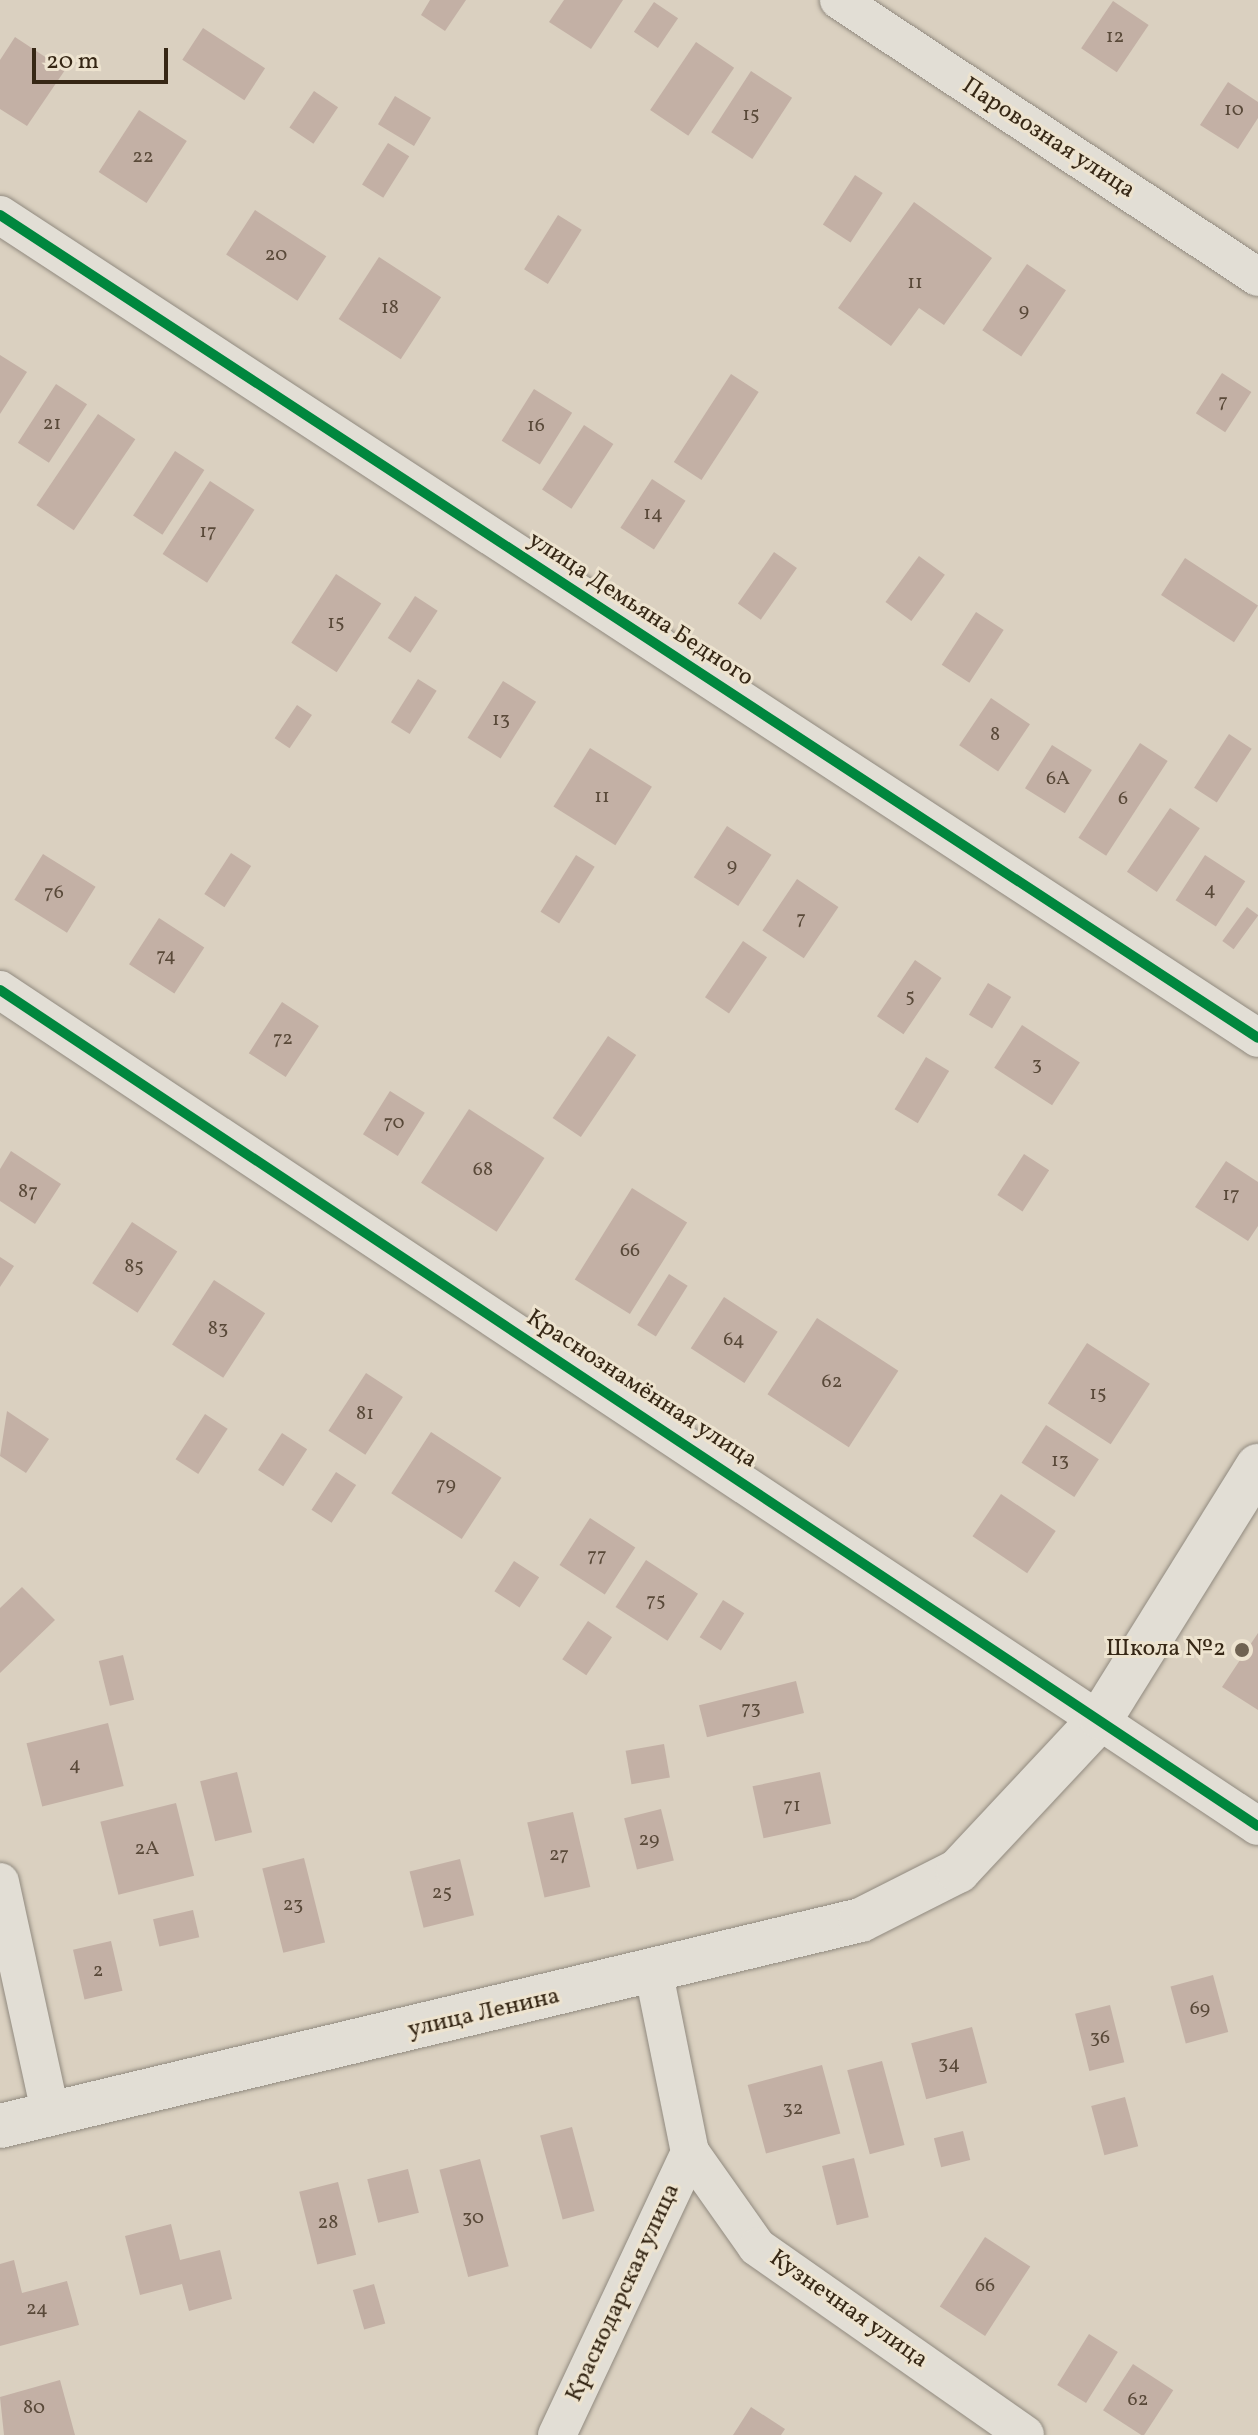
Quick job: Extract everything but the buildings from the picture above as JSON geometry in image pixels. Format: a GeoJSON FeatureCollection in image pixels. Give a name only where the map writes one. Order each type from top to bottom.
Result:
{"type":"FeatureCollection","features":[{"type":"Feature","properties":{"kind":"street","name":"Паровозная улица"},"geometry":{"type":"LineString","coordinates":[[839,0],[1258,277]]}},
{"type":"Feature","properties":{"kind":"street","name":"улица Демьяна Бедного"},"geometry":{"type":"LineString","coordinates":[[0,215],[1258,1038]]}},
{"type":"Feature","properties":{"kind":"street","name":"Краснознамённая улица"},"geometry":{"type":"LineString","coordinates":[[0,990],[1101,1718],[1258,1826]]}},
{"type":"Feature","properties":{"kind":"street"},"geometry":{"type":"LineString","coordinates":[[1101,1718],[1258,1466]]}},
{"type":"Feature","properties":{"kind":"street","name":"улица Ленина"},"geometry":{"type":"LineString","coordinates":[[0,2126],[654,1974],[861,1920],[958,1871],[1101,1718]]}},
{"type":"Feature","properties":{"kind":"street"},"geometry":{"type":"LineString","coordinates":[[0,1882],[51,2115]]}},
{"type":"Feature","properties":{"kind":"street","name":"Кузнечная улица"},"geometry":{"type":"LineString","coordinates":[[654,1974],[690,2152],[757,2247],[1025,2435]]}},
{"type":"Feature","properties":{"kind":"street","name":"Краснодарская улица"},"geometry":{"type":"LineString","coordinates":[[557,2435],[690,2152]]}},
{"type":"Feature","properties":{"kind":"cycle path"},"geometry":{"type":"LineString","coordinates":[[0,215],[1258,1038]]}},
{"type":"Feature","properties":{"kind":"cycle path"},"geometry":{"type":"LineString","coordinates":[[0,990],[1258,1826]]}},
{"type":"Feature","properties":{"kind":"place","name":"Школа №2"},"geometry":{"type":"Point","coordinates":[1242,1650]}}]}
